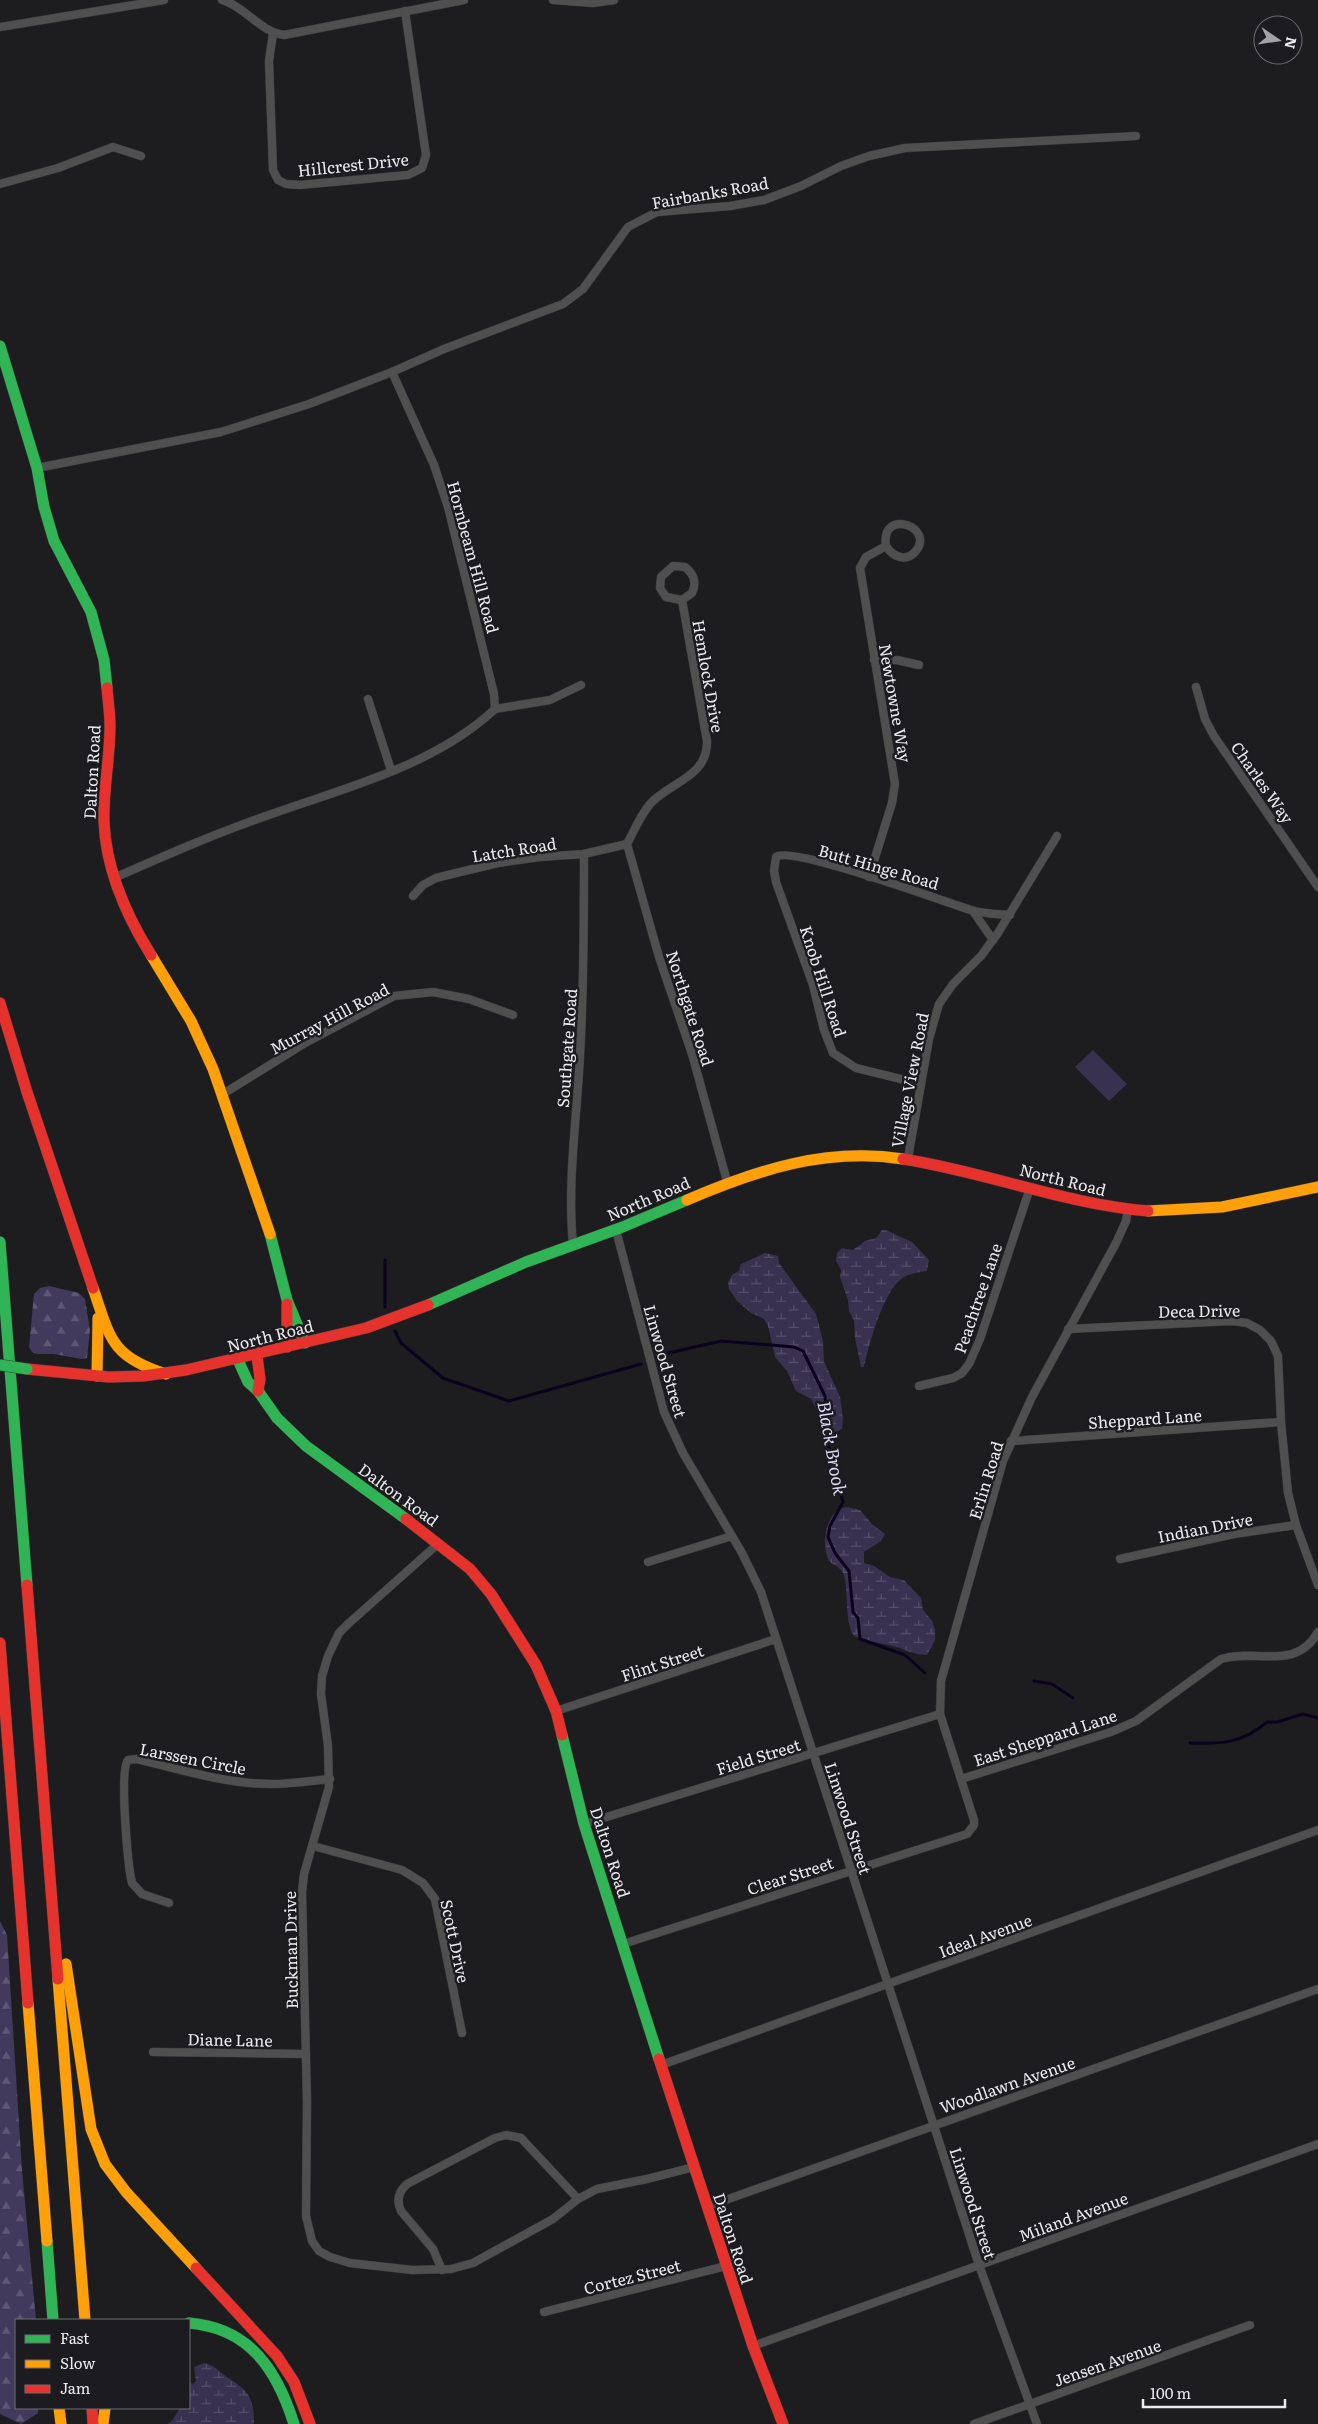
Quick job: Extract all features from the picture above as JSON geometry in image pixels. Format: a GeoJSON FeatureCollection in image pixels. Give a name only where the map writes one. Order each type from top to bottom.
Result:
{"type":"FeatureCollection","features":[{"type":"Feature","properties":{"kind":"main road","name":"Dalton Road"},"geometry":{"type":"LineString","coordinates":[[0,346],[37,468],[44,507],[54,541],[91,612],[104,660],[110,726],[104,792],[104,824],[114,878],[130,921],[191,1020],[223,1094],[275,1247],[287,1300],[305,1343]]}},
{"type":"Feature","properties":{"kind":"main road"},"geometry":{"type":"LineString","coordinates":[[0,1003],[96,1302],[109,1336],[123,1354],[134,1362],[166,1374]]}},
{"type":"Feature","properties":{"kind":"main road","name":"North Road"},"geometry":{"type":"LineString","coordinates":[[0,1365],[97,1376],[117,1377],[166,1374],[257,1356],[368,1328],[407,1314],[527,1262],[616,1230],[727,1181],[772,1166],[815,1158],[873,1155],[908,1158],[1096,1204],[1128,1210],[1167,1211],[1230,1206],[1318,1186]]}},
{"type":"Feature","properties":{"kind":"main road"},"geometry":{"type":"LineString","coordinates":[[0,1242],[85,2319]]}},
{"type":"Feature","properties":{"kind":"main road","name":"Dalton Road"},"geometry":{"type":"LineString","coordinates":[[287,1300],[287,1347]]}},
{"type":"Feature","properties":{"kind":"main road"},"geometry":{"type":"LineString","coordinates":[[96,1302],[99,1342],[97,1376]]}},
{"type":"Feature","properties":{"kind":"main road"},"geometry":{"type":"LineString","coordinates":[[257,1356],[260,1379],[258,1391]]}},
{"type":"Feature","properties":{"kind":"main road","name":"Dalton Road"},"geometry":{"type":"LineString","coordinates":[[238,1360],[248,1382],[258,1391],[277,1418],[306,1446],[439,1543],[470,1569],[491,1594],[536,1665],[556,1711],[584,1824],[706,2207],[753,2346],[784,2424]]}},
{"type":"Feature","properties":{"kind":"main road"},"geometry":{"type":"LineString","coordinates":[[0,1643],[53,2319]]}},
{"type":"Feature","properties":{"kind":"main road"},"geometry":{"type":"LineString","coordinates":[[44,1791],[80,2065],[91,2129],[98,2149],[108,2169],[126,2192],[278,2356],[294,2382],[310,2424]]}},
{"type":"Feature","properties":{"kind":"main road"},"geometry":{"type":"LineString","coordinates":[[190,2323],[211,2325],[222,2329],[237,2336],[253,2349],[278,2384],[294,2424]]}},
{"type":"Feature","properties":{"kind":"main road"},"geometry":{"type":"LineString","coordinates":[[57,2424],[58,2409]]}},
{"type":"Feature","properties":{"kind":"main road"},"geometry":{"type":"LineString","coordinates":[[58,2409],[61,2424]]}},
{"type":"Feature","properties":{"kind":"main road"},"geometry":{"type":"LineString","coordinates":[[92,2409],[93,2424]]}},
{"type":"Feature","properties":{"kind":"main road"},"geometry":{"type":"LineString","coordinates":[[103,2424],[105,2409]]}},
{"type":"Feature","properties":{"kind":"street"},"geometry":{"type":"LineString","coordinates":[[0,27],[164,0]]}},
{"type":"Feature","properties":{"kind":"street"},"geometry":{"type":"LineString","coordinates":[[222,0],[244,10],[273,33],[290,34],[464,0]]}},
{"type":"Feature","properties":{"kind":"street"},"geometry":{"type":"LineString","coordinates":[[553,0],[593,3],[614,0]]}},
{"type":"Feature","properties":{"kind":"street","name":"Hillcrest Drive"},"geometry":{"type":"LineString","coordinates":[[273,33],[269,61],[273,170],[278,180],[286,184],[300,185],[408,175],[422,168],[426,155],[406,11]]}},
{"type":"Feature","properties":{"kind":"street","name":"Fairbanks Road"},"geometry":{"type":"LineString","coordinates":[[392,372],[444,349],[563,304],[583,289],[628,227],[657,212],[730,206],[764,200],[801,186],[841,166],[869,156],[906,148],[1136,136]]}},
{"type":"Feature","properties":{"kind":"street"},"geometry":{"type":"LineString","coordinates":[[0,184],[58,168],[113,147],[141,156]]}},
{"type":"Feature","properties":{"kind":"street"},"geometry":{"type":"LineString","coordinates":[[37,468],[221,432],[310,404],[392,372]]}},
{"type":"Feature","properties":{"kind":"street","name":"Hornbeam Hill Road"},"geometry":{"type":"LineString","coordinates":[[392,372],[434,465],[448,507],[494,694],[495,709]]}},
{"type":"Feature","properties":{"kind":"street"},"geometry":{"type":"LineString","coordinates":[[899,524],[910,525],[919,538],[915,553],[905,558],[894,556],[886,546],[886,535],[889,530],[899,524]]}},
{"type":"Feature","properties":{"kind":"street","name":"Newtowne Way"},"geometry":{"type":"LineString","coordinates":[[869,876],[892,803],[895,784],[860,568],[866,557],[886,546]]}},
{"type":"Feature","properties":{"kind":"street","name":"Hemlock Drive"},"geometry":{"type":"LineString","coordinates":[[672,566],[685,567],[693,576],[694,588],[687,598],[682,600],[666,597],[660,588],[661,577],[672,566]]}},
{"type":"Feature","properties":{"kind":"street","name":"Hemlock Drive"},"geometry":{"type":"LineString","coordinates":[[626,844],[650,804],[664,791],[692,774],[706,756],[707,742],[682,600]]}},
{"type":"Feature","properties":{"kind":"street"},"geometry":{"type":"LineString","coordinates":[[874,660],[897,660],[919,665]]}},
{"type":"Feature","properties":{"kind":"street"},"geometry":{"type":"LineString","coordinates":[[114,878],[211,836],[390,770],[458,739],[495,709],[550,700],[581,685]]}},
{"type":"Feature","properties":{"kind":"street","name":"Charles Way"},"geometry":{"type":"LineString","coordinates":[[1196,687],[1205,719],[1214,736],[1318,887]]}},
{"type":"Feature","properties":{"kind":"street"},"geometry":{"type":"LineString","coordinates":[[368,699],[390,770]]}},
{"type":"Feature","properties":{"kind":"street","name":"Village View Road"},"geometry":{"type":"LineString","coordinates":[[908,1158],[934,1017],[939,1004],[993,940],[1057,836]]}},
{"type":"Feature","properties":{"kind":"street","name":"Latch Road"},"geometry":{"type":"LineString","coordinates":[[413,896],[423,885],[436,878],[498,863],[540,857],[584,854],[626,844]]}},
{"type":"Feature","properties":{"kind":"street","name":"Northgate Road"},"geometry":{"type":"LineString","coordinates":[[626,844],[692,1054],[727,1181]]}},
{"type":"Feature","properties":{"kind":"street","name":"Southgate Road"},"geometry":{"type":"LineString","coordinates":[[573,1244],[571,1217],[573,1139],[584,984],[584,854]]}},
{"type":"Feature","properties":{"kind":"street","name":"Butt Hinge Road"},"geometry":{"type":"LineString","coordinates":[[776,856],[798,857],[869,876],[913,889],[973,911],[1010,915]]}},
{"type":"Feature","properties":{"kind":"street","name":"Knob Hill Road"},"geometry":{"type":"LineString","coordinates":[[776,856],[774,871],[776,882],[813,985],[824,1030],[833,1053],[856,1068],[921,1084]]}},
{"type":"Feature","properties":{"kind":"street"},"geometry":{"type":"LineString","coordinates":[[973,911],[993,940]]}},
{"type":"Feature","properties":{"kind":"street","name":"Murray Hill Road"},"geometry":{"type":"LineString","coordinates":[[223,1094],[305,1043],[394,996],[433,992],[469,999],[513,1014]]}},
{"type":"Feature","properties":{"kind":"street","name":"Peachtree Lane"},"geometry":{"type":"LineString","coordinates":[[919,1386],[953,1378],[962,1373],[969,1364],[980,1339],[1030,1188]]}},
{"type":"Feature","properties":{"kind":"street","name":"Erlin Road"},"geometry":{"type":"LineString","coordinates":[[961,1779],[940,1714],[941,1681],[1000,1470],[1011,1441],[1068,1329],[1116,1243],[1128,1210]]}},
{"type":"Feature","properties":{"kind":"street","name":"Linwood Street"},"geometry":{"type":"LineString","coordinates":[[616,1230],[664,1412],[683,1452],[755,1578],[814,1753],[979,2265],[1037,2424]]}},
{"type":"Feature","properties":{"kind":"street","name":"Deca Drive"},"geometry":{"type":"LineString","coordinates":[[1068,1329],[1232,1321],[1254,1326],[1266,1335],[1278,1356],[1281,1422]]}},
{"type":"Feature","properties":{"kind":"street"},"geometry":{"type":"LineString","coordinates":[[1281,1422],[1288,1493],[1296,1525],[1318,1585]]}},
{"type":"Feature","properties":{"kind":"street","name":"Sheppard Lane"},"geometry":{"type":"LineString","coordinates":[[1011,1441],[1281,1422]]}},
{"type":"Feature","properties":{"kind":"street","name":"Indian Drive"},"geometry":{"type":"LineString","coordinates":[[1120,1559],[1234,1534],[1296,1525]]}},
{"type":"Feature","properties":{"kind":"street"},"geometry":{"type":"LineString","coordinates":[[648,1562],[732,1536]]}},
{"type":"Feature","properties":{"kind":"street","name":"Buckman Drive"},"geometry":{"type":"LineString","coordinates":[[439,1543],[348,1624],[333,1644],[324,1667],[321,1686],[330,1779],[326,1803],[304,1874],[302,1892],[306,2054],[306,2216],[308,2233],[316,2248],[330,2257],[350,2263],[412,2270],[442,2270],[473,2262],[553,2219],[578,2199],[597,2189],[694,2167]]}},
{"type":"Feature","properties":{"kind":"street","name":"East Sheppard Lane"},"geometry":{"type":"LineString","coordinates":[[961,1779],[1111,1732],[1136,1720],[1221,1659],[1232,1656],[1292,1654],[1308,1646],[1318,1632]]}},
{"type":"Feature","properties":{"kind":"street","name":"Flint Street"},"geometry":{"type":"LineString","coordinates":[[556,1711],[776,1639]]}},
{"type":"Feature","properties":{"kind":"street","name":"Field Street"},"geometry":{"type":"LineString","coordinates":[[584,1824],[940,1714]]}},
{"type":"Feature","properties":{"kind":"street","name":"Larssen Circle"},"geometry":{"type":"LineString","coordinates":[[169,1903],[142,1894],[132,1883],[124,1796],[125,1766],[128,1760],[137,1759],[210,1776],[257,1784],[284,1784],[330,1779]]}},
{"type":"Feature","properties":{"kind":"street","name":"Clear Street"},"geometry":{"type":"LineString","coordinates":[[623,1944],[969,1832],[974,1825],[974,1820],[961,1779]]}},
{"type":"Feature","properties":{"kind":"street","name":"Ideal Avenue"},"geometry":{"type":"LineString","coordinates":[[661,2065],[1318,1830]]}},
{"type":"Feature","properties":{"kind":"street","name":"Scott Drive"},"geometry":{"type":"LineString","coordinates":[[313,1846],[402,1870],[423,1883],[435,1899],[462,2033]]}},
{"type":"Feature","properties":{"kind":"street","name":"Woodlawn Avenue"},"geometry":{"type":"LineString","coordinates":[[706,2207],[1318,1989]]}},
{"type":"Feature","properties":{"kind":"street","name":"Diane Lane"},"geometry":{"type":"LineString","coordinates":[[153,2052],[306,2054]]}},
{"type":"Feature","properties":{"kind":"street"},"geometry":{"type":"LineString","coordinates":[[442,2270],[433,2249],[401,2211],[398,2203],[400,2193],[408,2184],[495,2138],[506,2135],[521,2138],[578,2199]]}},
{"type":"Feature","properties":{"kind":"street","name":"Miland Avenue"},"geometry":{"type":"LineString","coordinates":[[753,2346],[1318,2144]]}},
{"type":"Feature","properties":{"kind":"street","name":"Cortez Street"},"geometry":{"type":"LineString","coordinates":[[544,2312],[726,2266]]}},
{"type":"Feature","properties":{"kind":"street","name":"Jensen Avenue"},"geometry":{"type":"LineString","coordinates":[[974,2424],[1250,2325]]}},
{"type":"Feature","properties":{"kind":"green space"},"geometry":{"type":"Polygon","coordinates":[[[1093,1050],[1127,1084],[1109,1101],[1075,1067],[1093,1050]]]}},
{"type":"Feature","properties":{"kind":"green space"},"geometry":{"type":"Polygon","coordinates":[[[882,1230],[912,1242],[929,1260],[927,1271],[901,1279],[888,1295],[873,1333],[864,1367],[861,1367],[855,1338],[854,1321],[849,1311],[848,1300],[840,1277],[841,1270],[836,1261],[837,1253],[842,1248],[853,1250],[865,1241],[876,1238],[882,1230]]]}},
{"type":"Feature","properties":{"kind":"green space"},"geometry":{"type":"Polygon","coordinates":[[[765,1253],[778,1256],[779,1263],[816,1314],[823,1341],[824,1361],[840,1397],[843,1418],[842,1429],[836,1432],[824,1424],[811,1399],[796,1391],[787,1371],[775,1357],[768,1326],[764,1319],[751,1313],[737,1301],[729,1289],[728,1282],[733,1274],[739,1271],[741,1264],[765,1253]]]}},
{"type":"Feature","properties":{"kind":"green space"},"geometry":{"type":"Polygon","coordinates":[[[49,1286],[79,1293],[85,1299],[90,1330],[87,1358],[37,1354],[32,1352],[29,1347],[34,1294],[40,1288],[49,1286]]]}},
{"type":"Feature","properties":{"kind":"green space"},"geometry":{"type":"Polygon","coordinates":[[[847,1507],[860,1510],[872,1524],[885,1534],[881,1541],[864,1552],[864,1563],[874,1566],[890,1577],[904,1580],[921,1598],[923,1610],[932,1621],[935,1630],[935,1640],[927,1655],[917,1654],[854,1636],[849,1623],[844,1575],[828,1559],[825,1544],[825,1536],[830,1520],[840,1509],[847,1507]]]}},
{"type":"Feature","properties":{"kind":"green space"},"geometry":{"type":"Polygon","coordinates":[[[0,1921],[7,1935],[22,2170],[36,2319],[15,2319],[15,2409],[38,2409],[38,2413],[21,2424],[0,2414],[0,1921]]]}},
{"type":"Feature","properties":{"kind":"green space"},"geometry":{"type":"Polygon","coordinates":[[[204,2363],[208,2364],[240,2386],[251,2401],[254,2424],[167,2424],[172,2421],[179,2409],[190,2409],[190,2383],[193,2384],[196,2381],[194,2367],[204,2363]]]}},
{"type":"Feature","properties":{"kind":"waterway","name":"Black Brook"},"geometry":{"type":"LineString","coordinates":[[385,1260],[385,1307]]}},
{"type":"Feature","properties":{"kind":"waterway","name":"Black Brook"},"geometry":{"type":"LineString","coordinates":[[395,1331],[401,1343],[443,1378],[509,1401],[641,1364]]}},
{"type":"Feature","properties":{"kind":"waterway","name":"Black Brook"},"geometry":{"type":"LineString","coordinates":[[660,1355],[721,1341],[794,1347],[803,1351],[825,1396],[828,1444],[843,1502],[830,1526],[828,1537],[835,1553],[849,1571],[853,1612],[858,1618],[860,1639],[905,1655],[925,1673]]}},
{"type":"Feature","properties":{"kind":"waterway","name":"Black Brook"},"geometry":{"type":"LineString","coordinates":[[1034,1681],[1052,1684],[1073,1698]]}},
{"type":"Feature","properties":{"kind":"waterway","name":"Black Brook"},"geometry":{"type":"LineString","coordinates":[[1190,1743],[1222,1743],[1240,1739],[1267,1722],[1277,1722],[1303,1714],[1318,1718]]}},
{"type":"Feature","properties":{"kind":"traffic: fast"},"geometry":{"type":"LineString","coordinates":[[0,346],[37,468],[44,507],[54,541],[91,612],[104,660],[107,688]]}},
{"type":"Feature","properties":{"kind":"traffic: fast"},"geometry":{"type":"LineString","coordinates":[[428,1305],[526,1262],[620,1228],[687,1200]]}},
{"type":"Feature","properties":{"kind":"traffic: fast"},"geometry":{"type":"LineString","coordinates":[[270,1234],[287,1300],[305,1343]]}},
{"type":"Feature","properties":{"kind":"traffic: fast"},"geometry":{"type":"LineString","coordinates":[[0,1242],[27,1585]]}},
{"type":"Feature","properties":{"kind":"traffic: fast"},"geometry":{"type":"LineString","coordinates":[[238,1360],[248,1382],[258,1391],[277,1418],[306,1446],[406,1519]]}},
{"type":"Feature","properties":{"kind":"traffic: fast"},"geometry":{"type":"LineString","coordinates":[[0,1365],[27,1369]]}},
{"type":"Feature","properties":{"kind":"traffic: fast"},"geometry":{"type":"LineString","coordinates":[[562,1735],[584,1824],[659,2059]]}},
{"type":"Feature","properties":{"kind":"traffic: fast"},"geometry":{"type":"LineString","coordinates":[[47,2241],[53,2319]]}},
{"type":"Feature","properties":{"kind":"traffic: fast"},"geometry":{"type":"LineString","coordinates":[[190,2323],[229,2333],[245,2343],[258,2355],[279,2386],[294,2424]]}},
{"type":"Feature","properties":{"kind":"traffic: slow"},"geometry":{"type":"LineString","coordinates":[[151,955],[191,1021],[213,1069],[270,1234]]}},
{"type":"Feature","properties":{"kind":"traffic: slow"},"geometry":{"type":"LineString","coordinates":[[687,1200],[739,1179],[792,1164],[847,1156],[903,1159]]}},
{"type":"Feature","properties":{"kind":"traffic: slow"},"geometry":{"type":"LineString","coordinates":[[1148,1211],[1222,1207],[1318,1187]]}},
{"type":"Feature","properties":{"kind":"traffic: slow"},"geometry":{"type":"LineString","coordinates":[[93,1288],[109,1333],[123,1353],[148,1367],[166,1374]]}},
{"type":"Feature","properties":{"kind":"traffic: slow"},"geometry":{"type":"LineString","coordinates":[[97,1376],[98,1318]]}},
{"type":"Feature","properties":{"kind":"traffic: slow"},"geometry":{"type":"LineString","coordinates":[[66,1964],[91,2129],[105,2164],[126,2192],[196,2268]]}},
{"type":"Feature","properties":{"kind":"traffic: slow"},"geometry":{"type":"LineString","coordinates":[[58,1979],[85,2319]]}},
{"type":"Feature","properties":{"kind":"traffic: slow"},"geometry":{"type":"LineString","coordinates":[[28,2003],[47,2241]]}},
{"type":"Feature","properties":{"kind":"traffic: slow"},"geometry":{"type":"LineString","coordinates":[[59,2409],[61,2424]]}},
{"type":"Feature","properties":{"kind":"traffic: slow"},"geometry":{"type":"LineString","coordinates":[[103,2424],[105,2409]]}},
{"type":"Feature","properties":{"kind":"traffic: jam"},"geometry":{"type":"LineString","coordinates":[[107,688],[110,726],[104,810],[106,840],[113,875],[119,892],[133,924],[151,955]]}},
{"type":"Feature","properties":{"kind":"traffic: jam"},"geometry":{"type":"LineString","coordinates":[[0,1003],[27,1092],[93,1288]]}},
{"type":"Feature","properties":{"kind":"traffic: jam"},"geometry":{"type":"LineString","coordinates":[[903,1159],[965,1172],[1086,1202],[1148,1211]]}},
{"type":"Feature","properties":{"kind":"traffic: jam"},"geometry":{"type":"LineString","coordinates":[[287,1304],[287,1347]]}},
{"type":"Feature","properties":{"kind":"traffic: jam"},"geometry":{"type":"LineString","coordinates":[[27,1369],[109,1377],[143,1376],[186,1370],[366,1328],[428,1305]]}},
{"type":"Feature","properties":{"kind":"traffic: jam"},"geometry":{"type":"LineString","coordinates":[[257,1356],[260,1379],[258,1391]]}},
{"type":"Feature","properties":{"kind":"traffic: jam"},"geometry":{"type":"LineString","coordinates":[[406,1519],[470,1569],[491,1594],[536,1665],[556,1711],[562,1735]]}},
{"type":"Feature","properties":{"kind":"traffic: jam"},"geometry":{"type":"LineString","coordinates":[[27,1585],[58,1979]]}},
{"type":"Feature","properties":{"kind":"traffic: jam"},"geometry":{"type":"LineString","coordinates":[[0,1643],[28,2003]]}},
{"type":"Feature","properties":{"kind":"traffic: jam"},"geometry":{"type":"LineString","coordinates":[[659,2059],[753,2346],[783,2424]]}},
{"type":"Feature","properties":{"kind":"traffic: jam"},"geometry":{"type":"LineString","coordinates":[[196,2268],[277,2356],[294,2382],[310,2424]]}},
{"type":"Feature","properties":{"kind":"traffic: jam"},"geometry":{"type":"LineString","coordinates":[[92,2409],[93,2424]]}}]}
